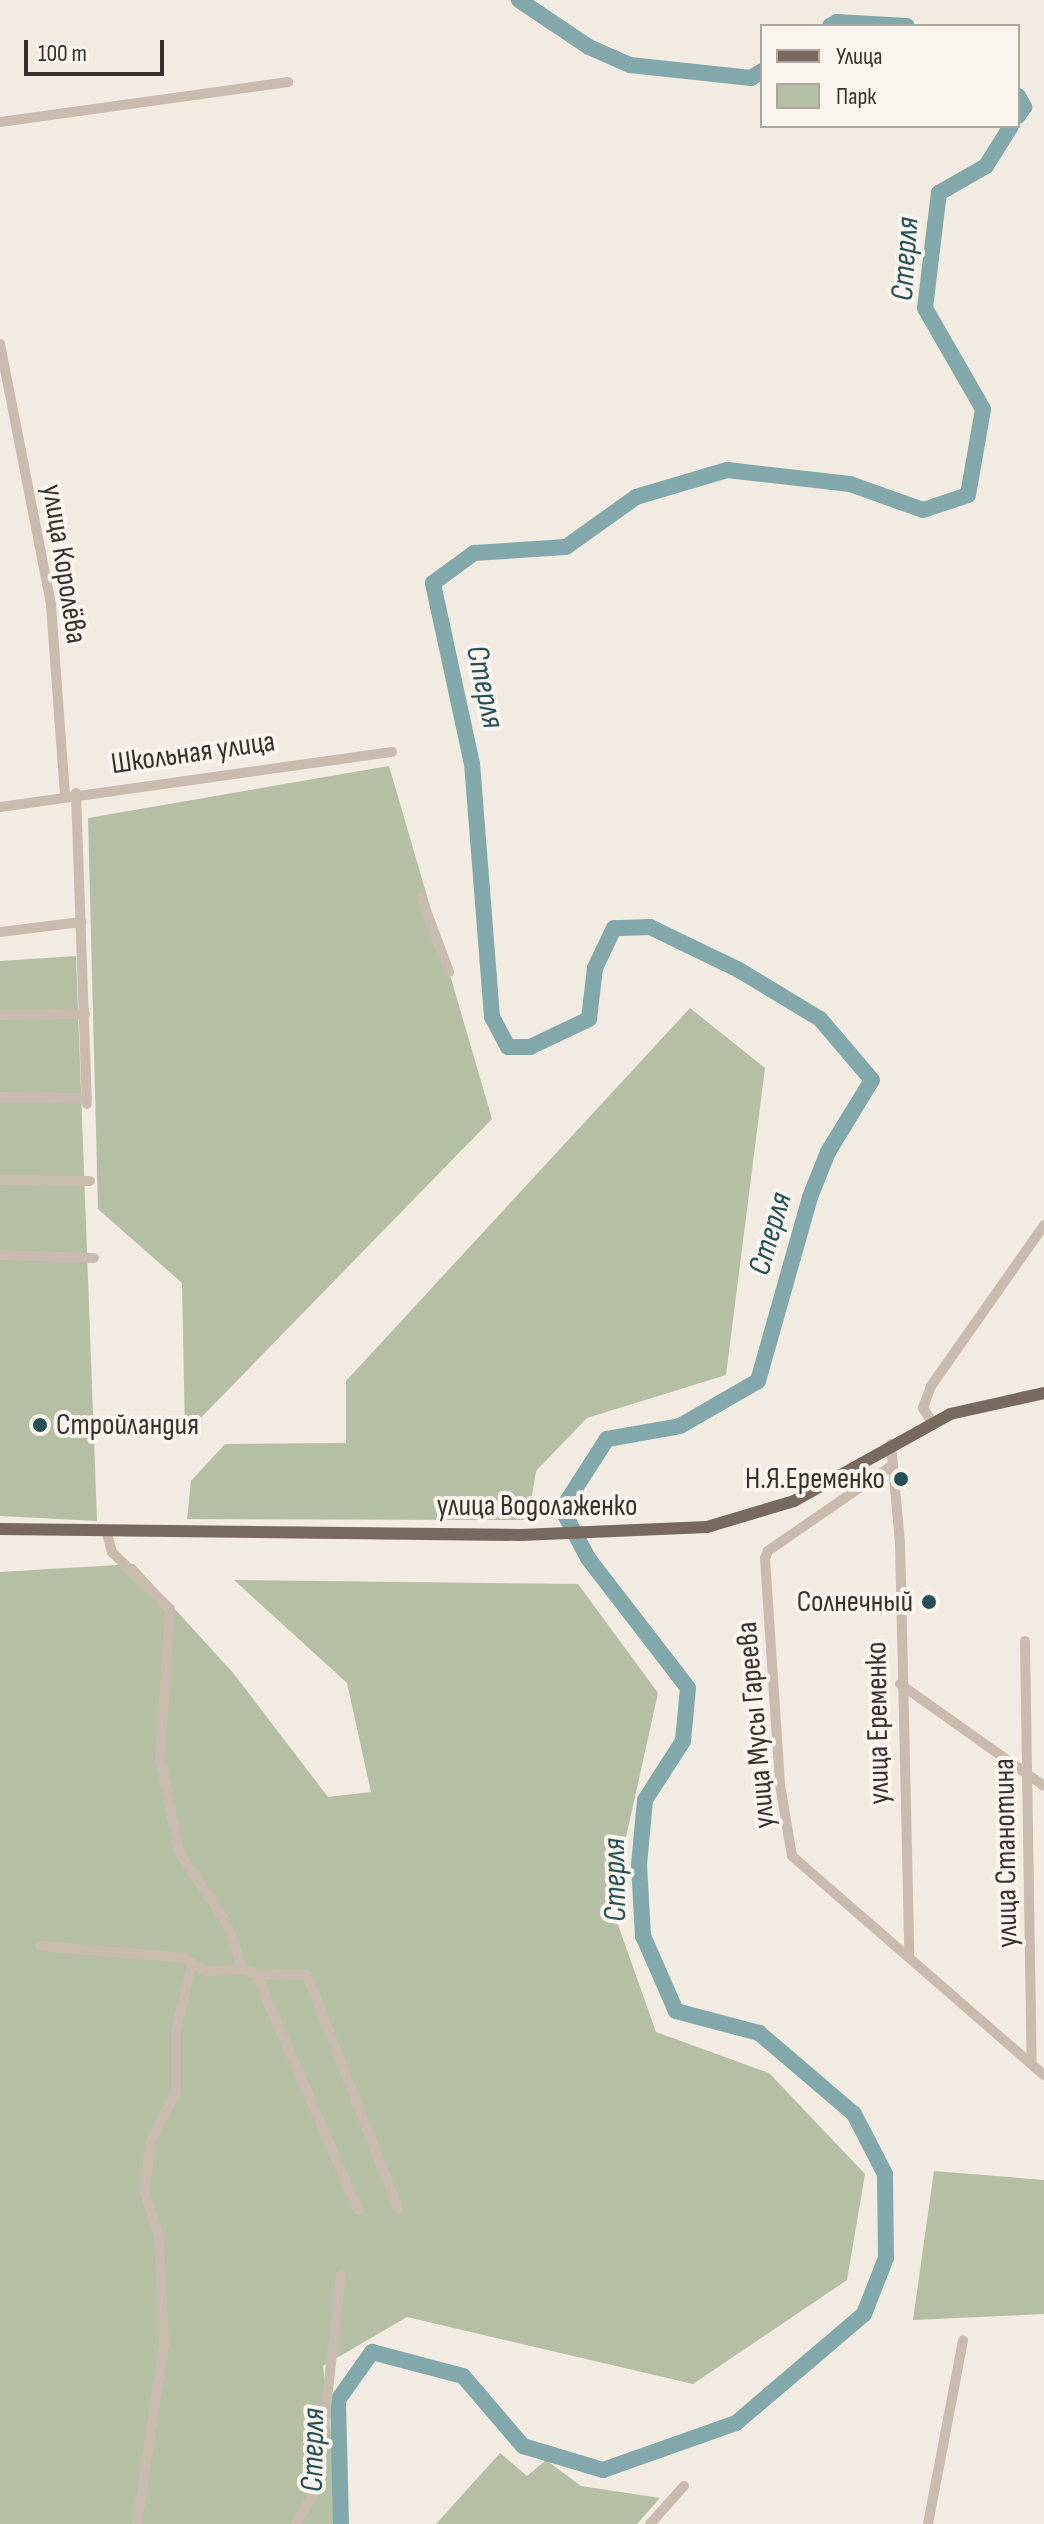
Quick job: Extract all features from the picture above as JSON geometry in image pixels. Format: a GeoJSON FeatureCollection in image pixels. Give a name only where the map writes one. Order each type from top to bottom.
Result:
{"type":"FeatureCollection","features":[{"type":"Feature","properties":{"kind":"main road","name":"улица Водолаженко"},"geometry":{"type":"LineString","coordinates":[[0,1529],[521,1535],[624,1533],[707,1527],[756,1516],[794,1501],[932,1422],[991,1401],[1044,1393]]}},
{"type":"Feature","properties":{"kind":"street"},"geometry":{"type":"LineString","coordinates":[[0,122],[288,82]]}},
{"type":"Feature","properties":{"kind":"street","name":"улица Королёва"},"geometry":{"type":"LineString","coordinates":[[0,344],[51,605],[81,922],[87,1101],[0,1097]]}},
{"type":"Feature","properties":{"kind":"street","name":"Школьная улица"},"geometry":{"type":"LineString","coordinates":[[0,807],[70,794],[392,752]]}},
{"type":"Feature","properties":{"kind":"street"},"geometry":{"type":"LineString","coordinates":[[421,897],[449,972]]}},
{"type":"Feature","properties":{"kind":"street"},"geometry":{"type":"LineString","coordinates":[[0,932],[81,922]]}},
{"type":"Feature","properties":{"kind":"street"},"geometry":{"type":"LineString","coordinates":[[0,1015],[85,1014]]}},
{"type":"Feature","properties":{"kind":"street"},"geometry":{"type":"LineString","coordinates":[[0,1180],[90,1181]]}},
{"type":"Feature","properties":{"kind":"street"},"geometry":{"type":"LineString","coordinates":[[932,1422],[923,1408],[931,1386],[1044,1225]]}},
{"type":"Feature","properties":{"kind":"street"},"geometry":{"type":"LineString","coordinates":[[0,1255],[94,1258]]}},
{"type":"Feature","properties":{"kind":"street","name":"улица Еременко"},"geometry":{"type":"LineString","coordinates":[[891,1444],[900,1542],[900,1684],[909,1953]]}},
{"type":"Feature","properties":{"kind":"street","name":"улица Мусы Гареева"},"geometry":{"type":"LineString","coordinates":[[891,1466],[768,1551],[765,1558],[780,1785],[792,1856],[909,1953],[1044,2075]]}},
{"type":"Feature","properties":{"kind":"street"},"geometry":{"type":"LineString","coordinates":[[106,1530],[112,1552],[170,1609],[160,1756],[179,1852],[226,1922],[243,1970]]}},
{"type":"Feature","properties":{"kind":"street","name":"улица Станотина"},"geometry":{"type":"LineString","coordinates":[[1025,1641],[1032,2064]]}},
{"type":"Feature","properties":{"kind":"street"},"geometry":{"type":"LineString","coordinates":[[900,1684],[1044,1786]]}},
{"type":"Feature","properties":{"kind":"street"},"geometry":{"type":"LineString","coordinates":[[40,1946],[192,1963],[204,1971],[243,1970],[256,1974],[307,1975],[398,2209]]}},
{"type":"Feature","properties":{"kind":"street"},"geometry":{"type":"LineString","coordinates":[[137,2524],[164,2344],[159,2236],[145,2193],[149,2154],[163,2111],[176,2092],[176,2031],[192,1963]]}},
{"type":"Feature","properties":{"kind":"street"},"geometry":{"type":"LineString","coordinates":[[256,1974],[358,2210]]}},
{"type":"Feature","properties":{"kind":"street"},"geometry":{"type":"LineString","coordinates":[[296,2524],[317,2488],[341,2275]]}},
{"type":"Feature","properties":{"kind":"street"},"geometry":{"type":"LineString","coordinates":[[928,2524],[963,2340]]}},
{"type":"Feature","properties":{"kind":"street"},"geometry":{"type":"LineString","coordinates":[[650,2524],[684,2486]]}},
{"type":"Feature","properties":{"kind":"green space"},"geometry":{"type":"Polygon","coordinates":[[[389,766],[492,1119],[185,1434],[182,1283],[98,1209],[88,818],[389,766]]]}},
{"type":"Feature","properties":{"kind":"green space"},"geometry":{"type":"Polygon","coordinates":[[[76,956],[97,1521],[0,1516],[0,961],[76,956]]]}},
{"type":"Feature","properties":{"kind":"green space"},"geometry":{"type":"Polygon","coordinates":[[[690,1008],[765,1068],[726,1375],[587,1418],[536,1471],[528,1520],[187,1519],[191,1481],[225,1444],[346,1443],[346,1381],[690,1008]]]}},
{"type":"Feature","properties":{"kind":"green space"},"geometry":{"type":"Polygon","coordinates":[[[134,1564],[234,1674],[328,1797],[371,1792],[347,1683],[234,1580],[578,1584],[658,1693],[611,1905],[656,2032],[769,2073],[865,2174],[847,2280],[693,2384],[407,2317],[323,2366],[341,2524],[0,2524],[0,1572],[134,1564]]]}},
{"type":"Feature","properties":{"kind":"green space"},"geometry":{"type":"Polygon","coordinates":[[[934,2171],[1044,2180],[1044,2314],[913,2320],[934,2171]]]}},
{"type":"Feature","properties":{"kind":"green space"},"geometry":{"type":"Polygon","coordinates":[[[500,2453],[527,2476],[546,2460],[581,2486],[660,2498],[637,2524],[436,2524],[500,2453]]]}},
{"type":"Feature","properties":{"kind":"waterway","name":"Стерля"},"geometry":{"type":"LineString","coordinates":[[519,0],[589,47],[630,65],[751,78],[760,72]]}},
{"type":"Feature","properties":{"kind":"waterway","name":"Стерля"},"geometry":{"type":"LineString","coordinates":[[834,24],[872,24]]}},
{"type":"Feature","properties":{"kind":"waterway","name":"Стерля"},"geometry":{"type":"LineString","coordinates":[[1020,100],[1024,107],[1020,113]]}},
{"type":"Feature","properties":{"kind":"waterway","name":"Стерля"},"geometry":{"type":"LineString","coordinates":[[341,2524],[338,2400],[372,2352],[463,2376],[523,2446],[603,2470],[736,2423],[864,2314],[886,2258],[885,2174],[854,2114],[759,2033],[676,2011],[643,1936],[639,1865],[645,1800],[683,1741],[688,1688],[588,1558],[562,1509],[607,1439],[680,1426],[758,1381],[810,1197],[828,1152],[872,1080],[820,1019],[739,970],[650,927],[614,928],[595,968],[589,1019],[530,1047],[508,1047],[492,1017],[472,764],[433,583],[474,553],[566,547],[636,497],[727,470],[850,484],[923,510],[968,495],[983,409],[925,308],[939,193],[986,166],[1010,128]]}},
{"type":"Feature","properties":{"kind":"place","name":"Стройландия"},"geometry":{"type":"Point","coordinates":[40,1425]}},
{"type":"Feature","properties":{"kind":"place","name":"Н.Я.Еременко"},"geometry":{"type":"Point","coordinates":[901,1479]}},
{"type":"Feature","properties":{"kind":"place","name":"Солнечный"},"geometry":{"type":"Point","coordinates":[929,1602]}}]}
